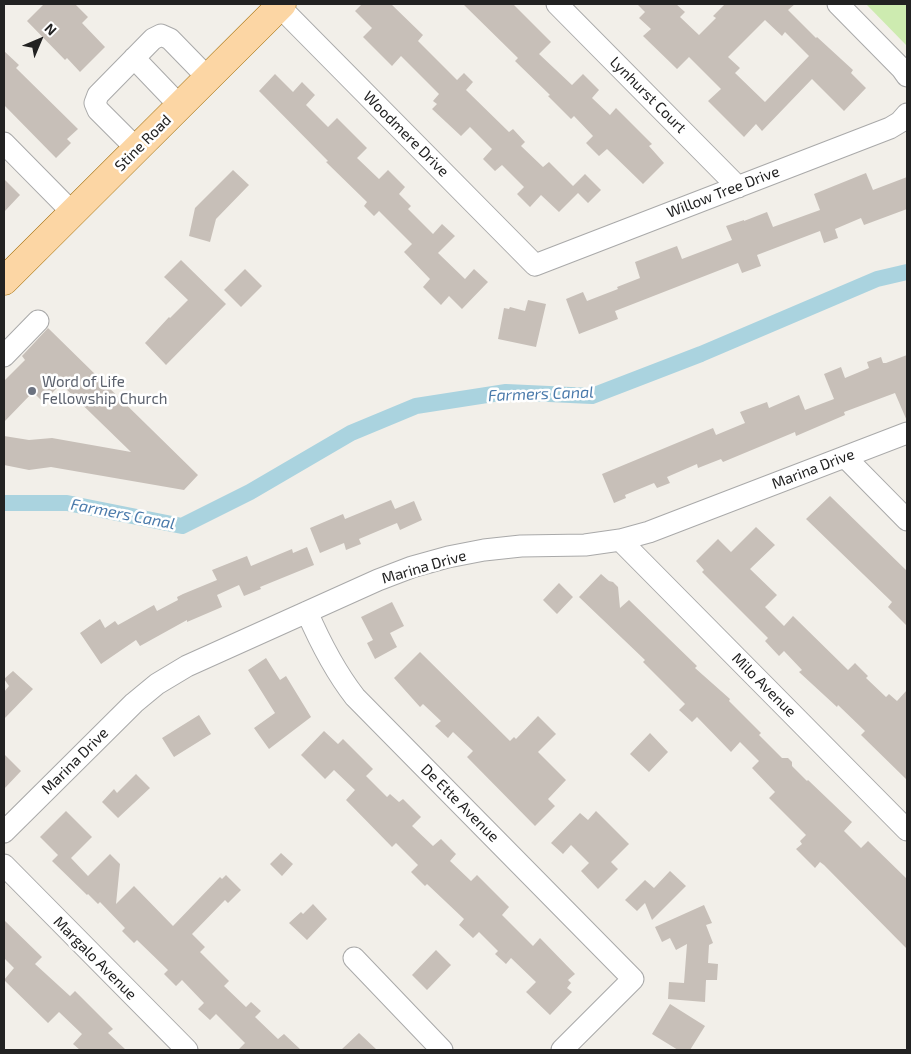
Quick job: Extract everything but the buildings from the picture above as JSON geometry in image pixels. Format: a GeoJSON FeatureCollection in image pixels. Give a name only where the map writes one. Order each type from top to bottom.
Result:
{"type":"FeatureCollection","features":[{"type":"Feature","properties":{"kind":"main road","name":"Stine Road"},"geometry":{"type":"LineString","coordinates":[[4,281],[280,5]]}},
{"type":"Feature","properties":{"kind":"street","name":"Lynhurst Court"},"geometry":{"type":"LineString","coordinates":[[558,4],[738,187]]}},
{"type":"Feature","properties":{"kind":"street"},"geometry":{"type":"LineString","coordinates":[[838,4],[907,76]]}},
{"type":"Feature","properties":{"kind":"street","name":"Woodmere Drive"},"geometry":{"type":"LineString","coordinates":[[280,5],[535,265]]}},
{"type":"Feature","properties":{"kind":"street"},"geometry":{"type":"LineString","coordinates":[[137,149],[98,110],[96,103],[98,95],[153,38],[161,35],[170,39],[208,78]]}},
{"type":"Feature","properties":{"kind":"street"},"geometry":{"type":"LineString","coordinates":[[134,58],[180,106]]}},
{"type":"Feature","properties":{"kind":"street","name":"Willow Tree Drive"},"geometry":{"type":"LineString","coordinates":[[535,265],[890,128],[900,122],[907,114]]}},
{"type":"Feature","properties":{"kind":"street"},"geometry":{"type":"LineString","coordinates":[[4,143],[73,213]]}},
{"type":"Feature","properties":{"kind":"street"},"geometry":{"type":"LineString","coordinates":[[4,356],[38,321]]}},
{"type":"Feature","properties":{"kind":"street","name":"Marina Drive"},"geometry":{"type":"LineString","coordinates":[[4,832],[134,703],[157,684],[187,666],[378,580],[412,567],[448,557],[503,548],[585,545],[620,540],[648,532],[907,433]]}},
{"type":"Feature","properties":{"kind":"street"},"geometry":{"type":"LineString","coordinates":[[844,457],[907,520]]}},
{"type":"Feature","properties":{"kind":"street","name":"Milo Avenue"},"geometry":{"type":"LineString","coordinates":[[620,540],[907,830]]}},
{"type":"Feature","properties":{"kind":"street","name":"De Ette Avenue"},"geometry":{"type":"LineString","coordinates":[[306,612],[339,676],[355,697],[633,979],[562,1050]]}},
{"type":"Feature","properties":{"kind":"street","name":"Margalo Avenue"},"geometry":{"type":"LineString","coordinates":[[4,865],[187,1050]]}},
{"type":"Feature","properties":{"kind":"street"},"geometry":{"type":"LineString","coordinates":[[354,958],[442,1050]]}},
{"type":"Feature","properties":{"kind":"green space"},"geometry":{"type":"Polygon","coordinates":[[[866,4],[907,4],[907,46],[866,4]]]}},
{"type":"Feature","properties":{"kind":"waterway","name":"Farmers Canal"},"geometry":{"type":"LineString","coordinates":[[4,503],[67,503],[182,526],[250,492],[351,433],[416,406],[506,392],[592,396],[701,354],[877,279],[907,272]]}},
{"type":"Feature","properties":{"kind":"place","name":"Word of Life Fellowship Church"},"geometry":{"type":"Point","coordinates":[32,391]}}]}
